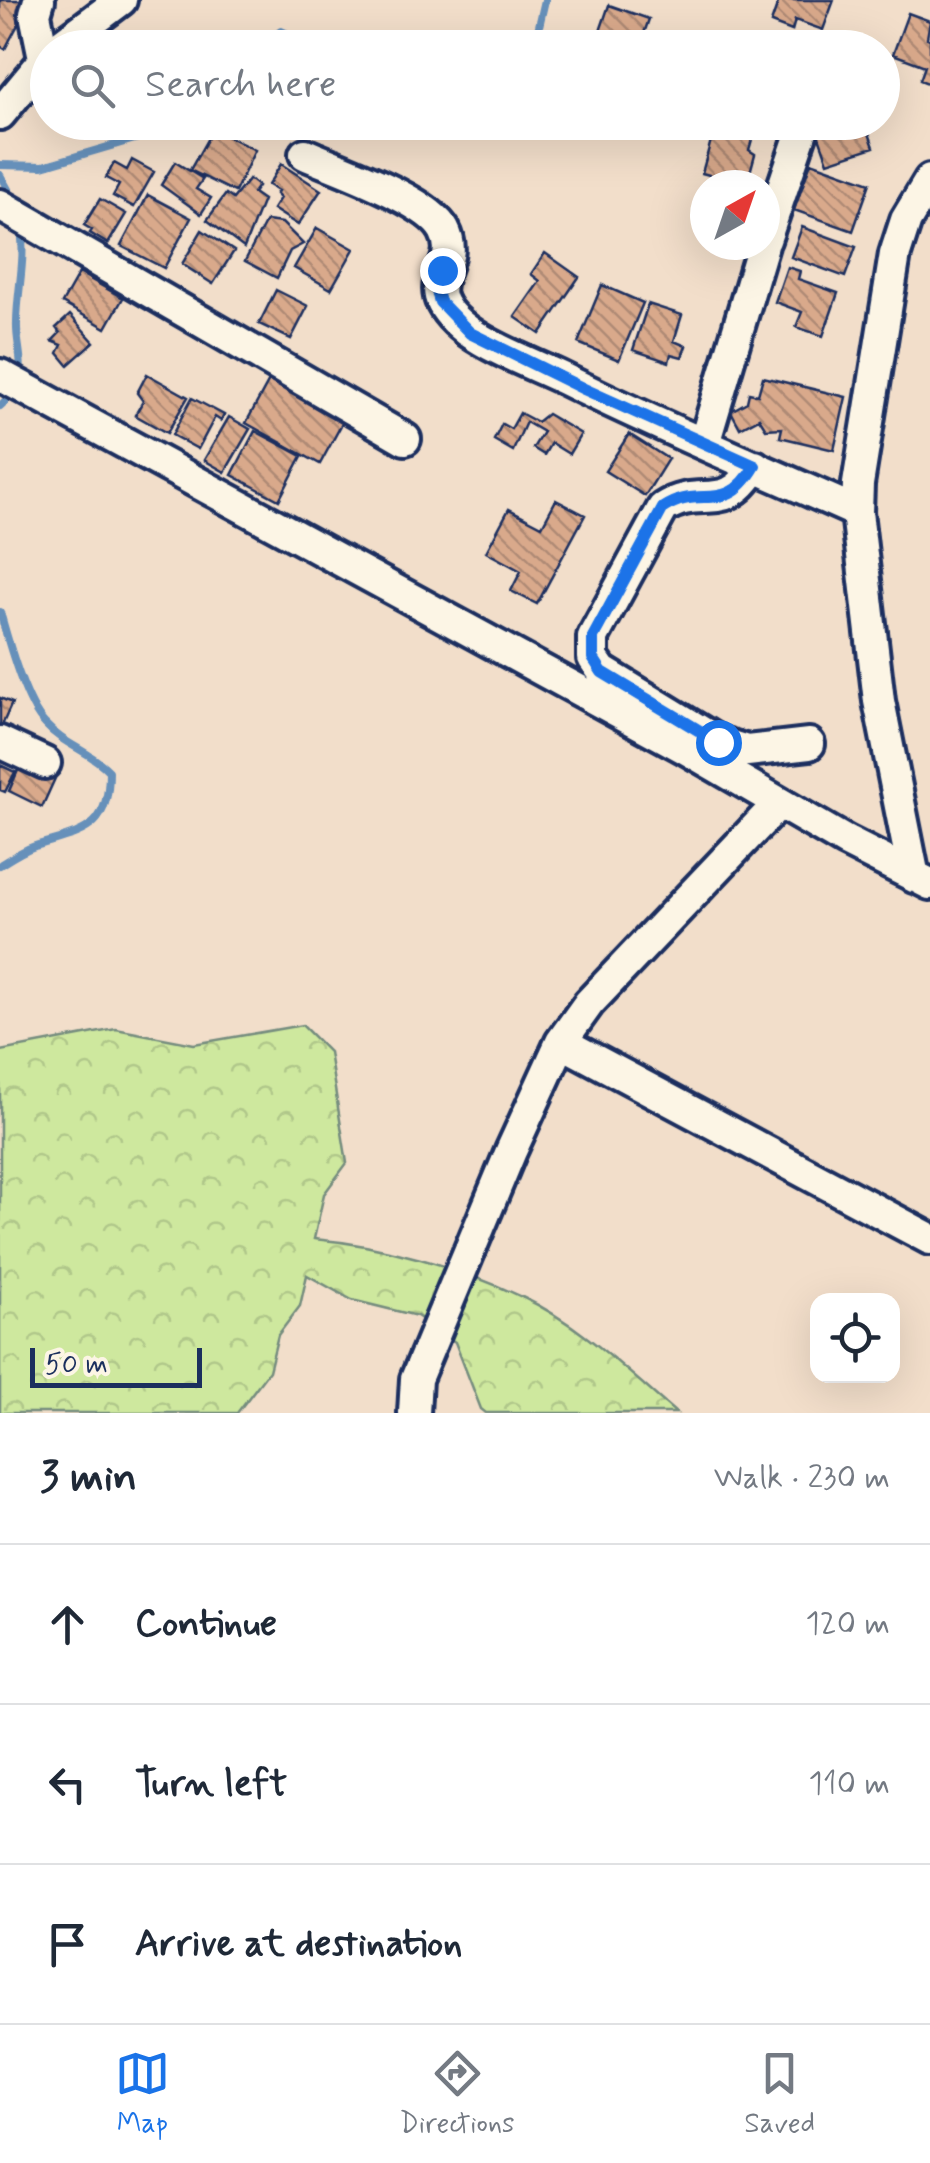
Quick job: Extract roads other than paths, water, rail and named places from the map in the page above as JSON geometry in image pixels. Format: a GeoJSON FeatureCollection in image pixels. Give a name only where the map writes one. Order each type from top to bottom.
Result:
{"type":"FeatureCollection","features":[{"type":"Feature","properties":{"kind":"street"},"geometry":{"type":"LineString","coordinates":[[39,0],[35,14],[41,30]]}},
{"type":"Feature","properties":{"kind":"street"},"geometry":{"type":"LineString","coordinates":[[82,30],[121,0]]}},
{"type":"Feature","properties":{"kind":"street"},"geometry":{"type":"LineString","coordinates":[[0,114],[30,78]]}},
{"type":"Feature","properties":{"kind":"street"},"geometry":{"type":"LineString","coordinates":[[780,195],[799,140]]}},
{"type":"Feature","properties":{"kind":"street"},"geometry":{"type":"LineString","coordinates":[[304,154],[390,191],[432,215],[445,232],[448,248],[436,288],[440,302],[470,333],[857,512]]}},
{"type":"Feature","properties":{"kind":"street"},"geometry":{"type":"LineString","coordinates":[[922,881],[880,701],[857,512],[858,484],[896,254],[906,220],[930,180]]}},
{"type":"Feature","properties":{"kind":"street"},"geometry":{"type":"LineString","coordinates":[[0,205],[405,439]]}},
{"type":"Feature","properties":{"kind":"street"},"geometry":{"type":"LineString","coordinates":[[704,444],[759,260]]}},
{"type":"Feature","properties":{"kind":"street"},"geometry":{"type":"LineString","coordinates":[[0,375],[922,881]]}},
{"type":"Feature","properties":{"kind":"street"},"geometry":{"type":"LineString","coordinates":[[755,466],[743,486],[726,496],[676,500],[663,508],[593,637],[593,658],[602,672],[718,742],[747,751],[809,744]]}},
{"type":"Feature","properties":{"kind":"street"},"geometry":{"type":"LineString","coordinates":[[0,742],[45,763]]}},
{"type":"Feature","properties":{"kind":"street"},"geometry":{"type":"LineString","coordinates":[[414,1413],[416,1379],[561,1042],[590,1003],[779,802]]}},
{"type":"Feature","properties":{"kind":"street"},"geometry":{"type":"LineString","coordinates":[[561,1042],[930,1239]]}},
{"type":"Feature","properties":{"kind":"waterway"},"geometry":{"type":"LineString","coordinates":[[538,30],[545,0]]}},
{"type":"Feature","properties":{"kind":"waterway"},"geometry":{"type":"LineString","coordinates":[[0,165],[43,166],[131,140]]}},
{"type":"Feature","properties":{"kind":"waterway"},"geometry":{"type":"LineString","coordinates":[[0,175],[15,202]]}},
{"type":"Feature","properties":{"kind":"waterway"},"geometry":{"type":"LineString","coordinates":[[19,380],[20,225]]}},
{"type":"Feature","properties":{"kind":"waterway"},"geometry":{"type":"LineString","coordinates":[[0,406],[15,392]]}},
{"type":"Feature","properties":{"kind":"waterway"},"geometry":{"type":"LineString","coordinates":[[0,612],[18,671],[38,715],[52,731],[109,771],[104,806],[90,825],[17,854],[0,865]]}}]}
